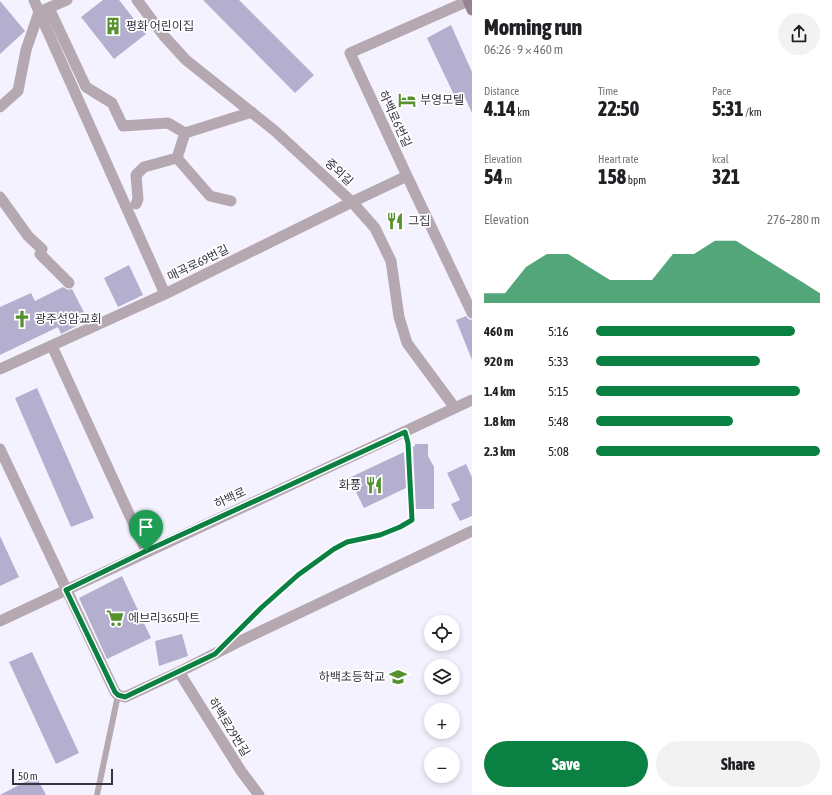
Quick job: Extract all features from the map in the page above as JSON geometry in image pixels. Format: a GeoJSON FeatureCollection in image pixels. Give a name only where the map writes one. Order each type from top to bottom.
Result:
{"type":"FeatureCollection","features":[{"type":"Feature","properties":{"kind":"street"},"geometry":{"type":"LineString","coordinates":[[34,0],[44,10],[86,87],[112,103],[123,126],[168,123],[185,133],[252,112]]}},
{"type":"Feature","properties":{"kind":"street"},"geometry":{"type":"LineString","coordinates":[[0,107],[18,91],[26,50],[44,10],[67,0]]}},
{"type":"Feature","properties":{"kind":"street","name":"중외길"},"geometry":{"type":"LineString","coordinates":[[137,0],[164,36],[186,60],[275,131],[352,202],[375,228],[391,261],[399,317],[407,343],[455,408]]}},
{"type":"Feature","properties":{"kind":"street","name":"하백로6번길"},"geometry":{"type":"LineString","coordinates":[[469,4],[350,53],[472,313]]}},
{"type":"Feature","properties":{"kind":"street"},"geometry":{"type":"LineString","coordinates":[[44,10],[165,294]]}},
{"type":"Feature","properties":{"kind":"street"},"geometry":{"type":"LineString","coordinates":[[177,158],[185,133]]}},
{"type":"Feature","properties":{"kind":"street"},"geometry":{"type":"LineString","coordinates":[[177,158],[210,196],[231,201]]}},
{"type":"Feature","properties":{"kind":"street"},"geometry":{"type":"LineString","coordinates":[[136,204],[138,198],[136,175],[144,167],[177,158]]}},
{"type":"Feature","properties":{"kind":"street","name":"매곡로69번길"},"geometry":{"type":"LineString","coordinates":[[0,369],[165,294],[407,176]]}},
{"type":"Feature","properties":{"kind":"street"},"geometry":{"type":"LineString","coordinates":[[0,197],[28,236],[42,249],[40,254],[69,283]]}},
{"type":"Feature","properties":{"kind":"street"},"geometry":{"type":"LineString","coordinates":[[52,346],[146,551]]}},
{"type":"Feature","properties":{"kind":"street","name":"하백로"},"geometry":{"type":"LineString","coordinates":[[0,621],[146,551],[472,400]]}},
{"type":"Feature","properties":{"kind":"street"},"geometry":{"type":"LineString","coordinates":[[0,449],[115,692],[118,695],[125,697],[472,532]]}},
{"type":"Feature","properties":{"kind":"street","name":"하백로29번길"},"geometry":{"type":"LineString","coordinates":[[179,672],[241,771],[259,795]]}},
{"type":"Feature","properties":{"kind":"lane"},"geometry":{"type":"LineString","coordinates":[[215,654],[266,603],[298,575],[334,549],[347,542],[380,535],[400,527],[412,520],[408,443],[405,432]]}},
{"type":"Feature","properties":{"kind":"lane"},"geometry":{"type":"LineString","coordinates":[[97,795],[118,695]]}},
{"type":"Feature","properties":{"kind":"building","name":"평화 어린이집"},"geometry":{"type":"Polygon","coordinates":[[[103,0],[119,0],[146,34],[114,59],[81,17],[103,0]]]}},
{"type":"Feature","properties":{"kind":"building"},"geometry":{"type":"Polygon","coordinates":[[[203,0],[239,0],[314,75],[295,93],[203,0]]]}},
{"type":"Feature","properties":{"kind":"building"},"geometry":{"type":"Polygon","coordinates":[[[0,1],[25,31],[0,54],[0,1]]]}},
{"type":"Feature","properties":{"kind":"building"},"geometry":{"type":"Polygon","coordinates":[[[451,25],[472,72],[472,113],[463,93],[455,97],[427,38],[451,25]]]}},
{"type":"Feature","properties":{"kind":"building"},"geometry":{"type":"Polygon","coordinates":[[[129,265],[143,295],[118,307],[104,278],[129,265]]]}},
{"type":"Feature","properties":{"kind":"building"},"geometry":{"type":"Polygon","coordinates":[[[63,287],[68,290],[72,289],[88,320],[61,334],[58,327],[0,355],[0,307],[31,293],[35,301],[63,287]]]}},
{"type":"Feature","properties":{"kind":"building"},"geometry":{"type":"Polygon","coordinates":[[[466,316],[468,319],[472,320],[472,360],[456,320],[466,316]]]}},
{"type":"Feature","properties":{"kind":"building"},"geometry":{"type":"Polygon","coordinates":[[[37,388],[94,518],[71,527],[15,398],[37,388]]]}},
{"type":"Feature","properties":{"kind":"building"},"geometry":{"type":"Polygon","coordinates":[[[415,444],[428,444],[428,456],[434,467],[434,509],[416,509],[413,447],[415,444]]]}},
{"type":"Feature","properties":{"kind":"building"},"geometry":{"type":"Polygon","coordinates":[[[404,452],[406,488],[364,508],[349,478],[404,452]]]}},
{"type":"Feature","properties":{"kind":"building"},"geometry":{"type":"Polygon","coordinates":[[[466,464],[472,477],[472,516],[460,521],[451,504],[460,500],[447,473],[466,464]]]}},
{"type":"Feature","properties":{"kind":"building"},"geometry":{"type":"Polygon","coordinates":[[[0,536],[19,577],[0,586],[0,536]]]}},
{"type":"Feature","properties":{"kind":"building","name":"에브리365마트"},"geometry":{"type":"Polygon","coordinates":[[[122,576],[151,638],[107,659],[79,598],[122,576]]]}},
{"type":"Feature","properties":{"kind":"building"},"geometry":{"type":"Polygon","coordinates":[[[182,634],[188,656],[159,666],[155,641],[182,634]]]}},
{"type":"Feature","properties":{"kind":"building"},"geometry":{"type":"Polygon","coordinates":[[[32,652],[79,753],[56,764],[9,662],[32,652]]]}},
{"type":"Feature","properties":{"kind":"building"},"geometry":{"type":"Polygon","coordinates":[[[36,776],[46,795],[0,795],[36,776]]]}},
{"type":"Feature","properties":{"kind":"place","name":"평화 어린이집"},"geometry":{"type":"Point","coordinates":[113,26]}},
{"type":"Feature","properties":{"kind":"place","name":"부영모텔"},"geometry":{"type":"Point","coordinates":[407,100]}},
{"type":"Feature","properties":{"kind":"place","name":"그집"},"geometry":{"type":"Point","coordinates":[395,221]}},
{"type":"Feature","properties":{"kind":"place","name":"광주성암교회"},"geometry":{"type":"Point","coordinates":[22,319]}},
{"type":"Feature","properties":{"kind":"place","name":"화풍"},"geometry":{"type":"Point","coordinates":[374,485]}},
{"type":"Feature","properties":{"kind":"place","name":"에브리365마트"},"geometry":{"type":"Point","coordinates":[115,618]}},
{"type":"Feature","properties":{"kind":"place","name":"하백초등학교"},"geometry":{"type":"Point","coordinates":[398,677]}},
{"type":"Feature","properties":{"kind":"route"},"geometry":{"type":"LineString","coordinates":[[405,432],[408,443],[412,520],[400,527],[380,535],[347,542],[334,549],[298,575],[261,608],[215,654],[125,697],[118,695],[115,692],[66,590],[146,551],[198,528],[405,432]]}}]}
